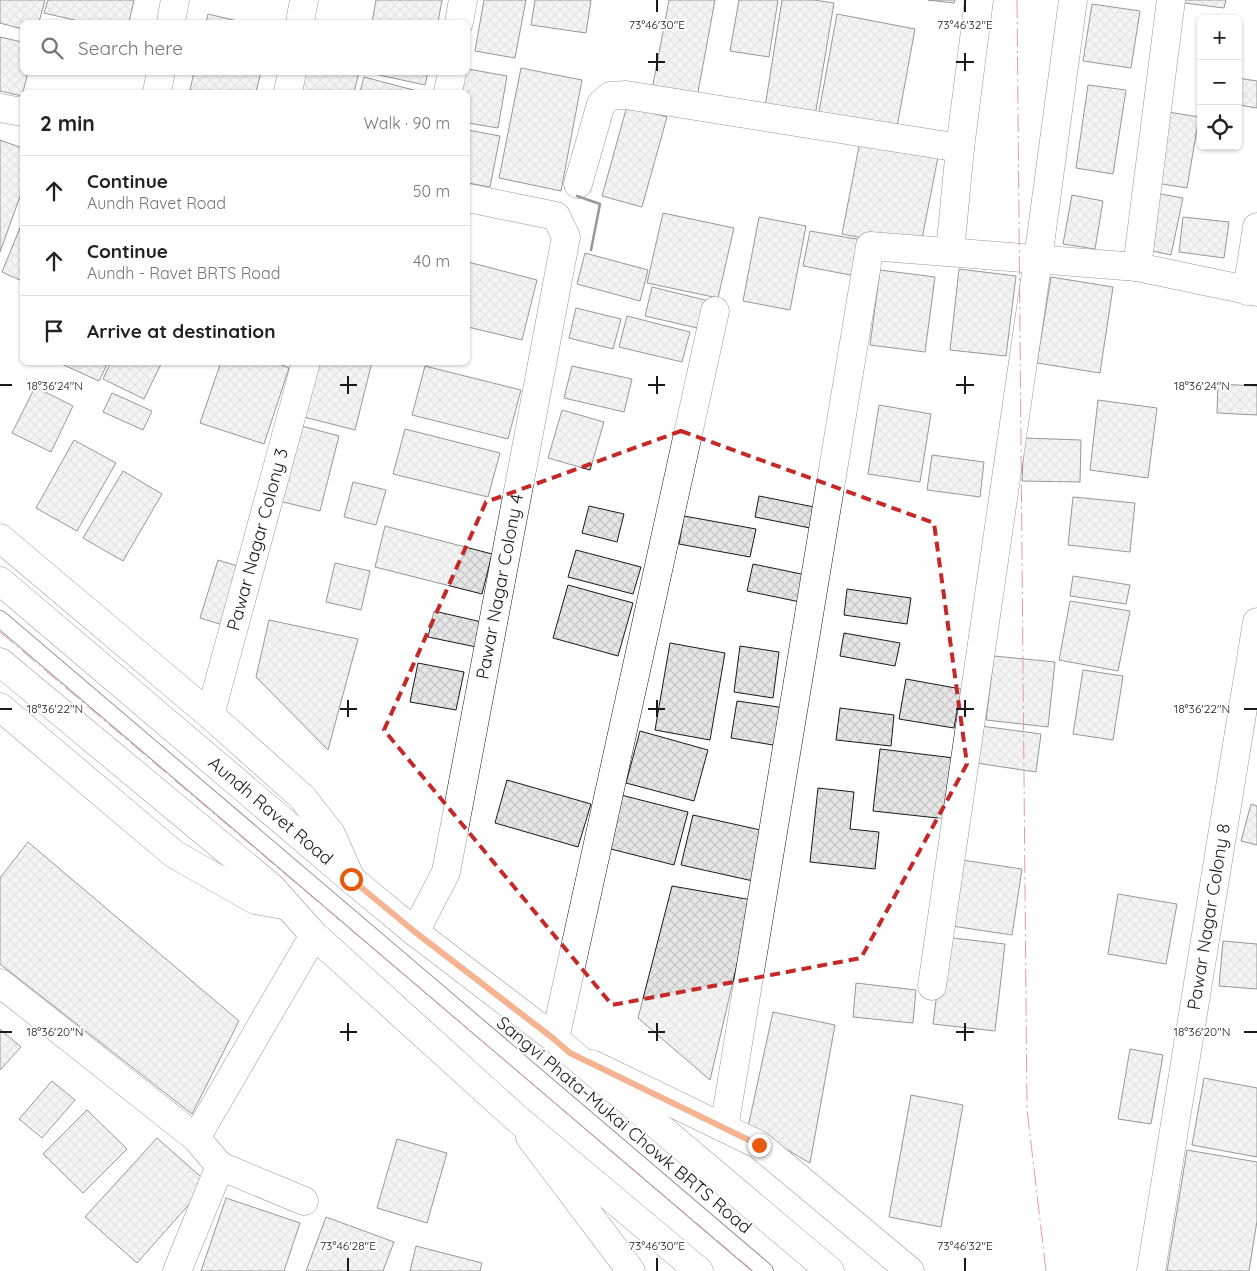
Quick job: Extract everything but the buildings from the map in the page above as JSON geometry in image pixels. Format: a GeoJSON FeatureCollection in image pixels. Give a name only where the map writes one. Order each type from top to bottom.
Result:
{"type":"FeatureCollection","features":[{"type":"Feature","properties":{"kind":"street"},"geometry":{"type":"LineString","coordinates":[[171,20],[175,0]]}},
{"type":"Feature","properties":{"kind":"street"},"geometry":{"type":"LineString","coordinates":[[300,20],[304,0]]}},
{"type":"Feature","properties":{"kind":"street"},"geometry":{"type":"LineString","coordinates":[[460,20],[463,0]]}},
{"type":"Feature","properties":{"kind":"street"},"geometry":{"type":"LineString","coordinates":[[950,252],[960,148],[979,0]]}},
{"type":"Feature","properties":{"kind":"street"},"geometry":{"type":"LineString","coordinates":[[932,986],[1038,259],[1073,0]]}},
{"type":"Feature","properties":{"kind":"street"},"geometry":{"type":"LineString","coordinates":[[1137,267],[1171,0]]}},
{"type":"Feature","properties":{"kind":"street"},"geometry":{"type":"LineString","coordinates":[[158,90],[161,75]]}},
{"type":"Feature","properties":{"kind":"street"},"geometry":{"type":"LineString","coordinates":[[288,90],[291,75]]}},
{"type":"Feature","properties":{"kind":"street"},"geometry":{"type":"LineString","coordinates":[[448,90],[451,75]]}},
{"type":"Feature","properties":{"kind":"street"},"geometry":{"type":"LineString","coordinates":[[578,184],[601,104],[610,96],[626,95],[960,148]]}},
{"type":"Feature","properties":{"kind":"street"},"geometry":{"type":"LineString","coordinates":[[0,108],[20,112]]}},
{"type":"Feature","properties":{"kind":"street","name":"Pawar Nagar Colony 4"},"geometry":{"type":"LineString","coordinates":[[415,932],[446,872],[566,237],[556,216],[470,198]]}},
{"type":"Feature","properties":{"kind":"street"},"geometry":{"type":"LineString","coordinates":[[724,1128],[870,246],[1137,267],[1252,291],[1257,227]]}},
{"type":"Feature","properties":{"kind":"street"},"geometry":{"type":"LineString","coordinates":[[562,1046],[715,311]]}},
{"type":"Feature","properties":{"kind":"street","name":"Pawar Nagar Colony 3"},"geometry":{"type":"LineString","coordinates":[[210,714],[305,365]]}},
{"type":"Feature","properties":{"kind":"street"},"geometry":{"type":"LineString","coordinates":[[0,538],[210,714],[302,797],[331,834],[351,879]]}},
{"type":"Feature","properties":{"kind":"street","name":"Aundh Ravet Road"},"geometry":{"type":"LineString","coordinates":[[0,581],[415,932],[562,1046]]}},
{"type":"Feature","properties":{"kind":"street","name":"Pawar Nagar Colony 8"},"geometry":{"type":"LineString","coordinates":[[1151,1271],[1257,622]]}},
{"type":"Feature","properties":{"kind":"street"},"geometry":{"type":"LineString","coordinates":[[0,662],[272,887],[314,935],[515,1117],[699,1271]]}},
{"type":"Feature","properties":{"kind":"street"},"geometry":{"type":"LineString","coordinates":[[0,707],[174,854],[255,900],[288,906]]}},
{"type":"Feature","properties":{"kind":"street"},"geometry":{"type":"LineString","coordinates":[[196,1138],[314,935]]}},
{"type":"Feature","properties":{"kind":"street"},"geometry":{"type":"LineString","coordinates":[[0,983],[196,1138],[220,1166],[304,1201]]}},
{"type":"Feature","properties":{"kind":"street"},"geometry":{"type":"LineString","coordinates":[[562,1046],[759,1145],[910,1271]]}},
{"type":"Feature","properties":{"kind":"street"},"geometry":{"type":"LineString","coordinates":[[562,1046],[830,1271]]}},
{"type":"Feature","properties":{"kind":"street"},"geometry":{"type":"LineString","coordinates":[[515,1117],[631,1271]]}},
{"type":"Feature","properties":{"kind":"street"},"geometry":{"type":"LineString","coordinates":[[177,1271],[220,1166]]}},
{"type":"Feature","properties":{"kind":"lane","name":"Sangvi Phata-Mukai Chowk BRTS Road"},"geometry":{"type":"LineString","coordinates":[[0,619],[765,1271]]}},
{"type":"Feature","properties":{"kind":"highlighted area"},"geometry":{"type":"Polygon","coordinates":[[[681,431],[934,523],[967,764],[861,958],[612,1005],[384,730],[486,502],[681,431]]]}},
{"type":"Feature","properties":{"kind":"wall"},"geometry":{"type":"LineString","coordinates":[[577,196],[600,204],[591,250]]}},
{"type":"Feature","properties":{"kind":"power"},"geometry":{"type":"LineString","coordinates":[[1017,0],[1027,1109],[1046,1271]]}},
{"type":"Feature","properties":{"kind":"power"},"geometry":{"type":"LineString","coordinates":[[0,632],[753,1271]]}},
{"type":"Feature","properties":{"kind":"route"},"geometry":{"type":"LineString","coordinates":[[351,879],[415,932],[570,1053],[759,1145]]}}]}
